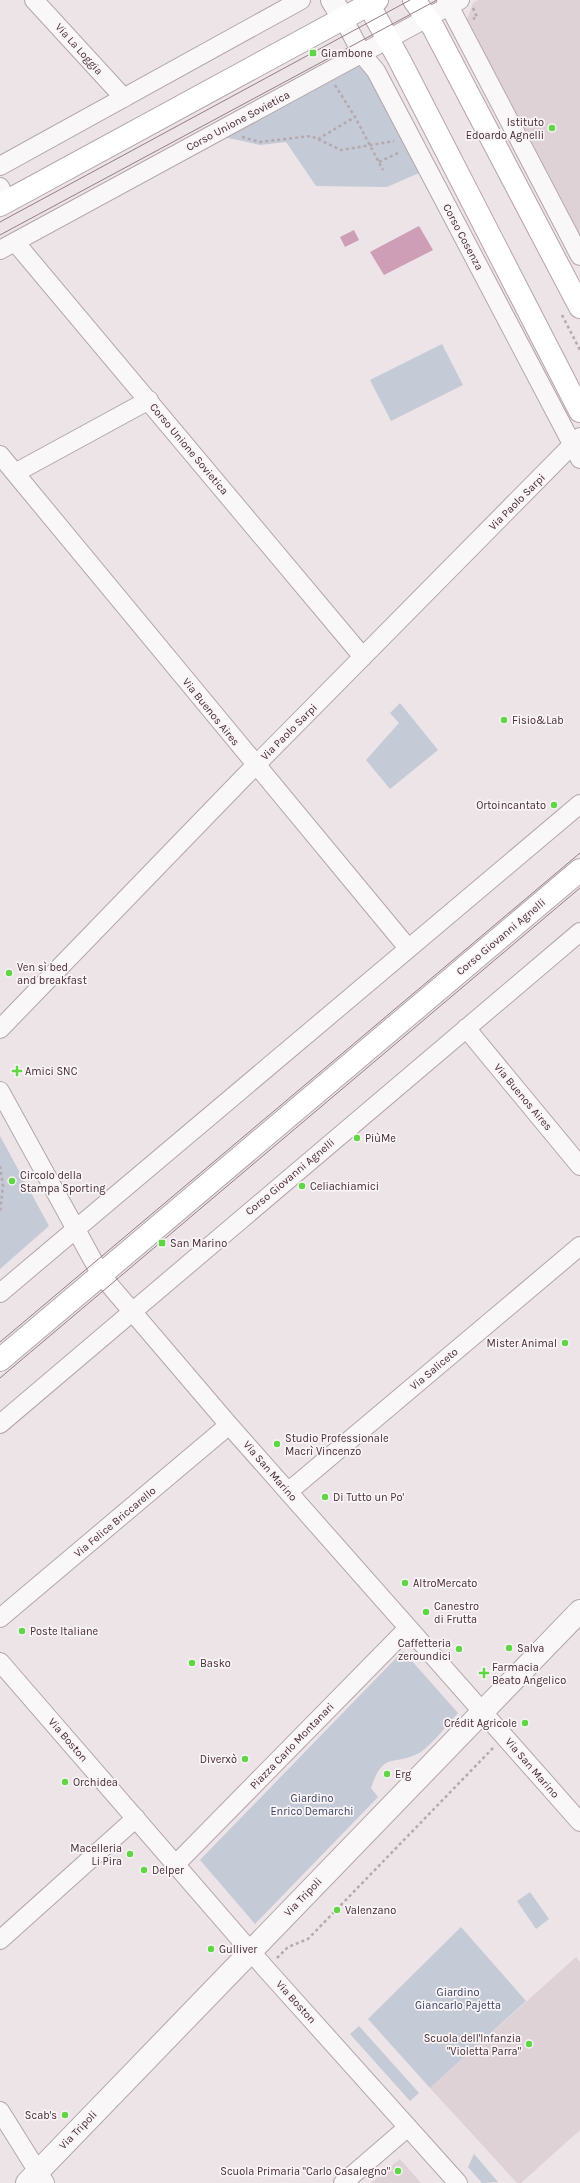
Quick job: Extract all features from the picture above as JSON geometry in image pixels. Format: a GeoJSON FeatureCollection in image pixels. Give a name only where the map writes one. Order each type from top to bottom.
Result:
{"type":"FeatureCollection","features":[{"type":"Feature","properties":{"kind":"main road"},"geometry":{"type":"LineString","coordinates":[[414,0],[428,18],[580,308]]}},
{"type":"Feature","properties":{"kind":"main road"},"geometry":{"type":"LineString","coordinates":[[2,198],[338,9],[370,2],[580,411]]}},
{"type":"Feature","properties":{"kind":"main road","name":"Corso Giovanni Agnelli"},"geometry":{"type":"LineString","coordinates":[[0,1360],[580,870]]}},
{"type":"Feature","properties":{"kind":"street","name":"Via La Loggia"},"geometry":{"type":"LineString","coordinates":[[34,0],[124,98]]}},
{"type":"Feature","properties":{"kind":"street"},"geometry":{"type":"LineString","coordinates":[[0,166],[301,0]]}},
{"type":"Feature","properties":{"kind":"street"},"geometry":{"type":"LineString","coordinates":[[452,2],[580,256]]}},
{"type":"Feature","properties":{"kind":"street","name":"Corso Unione Sovietica"},"geometry":{"type":"LineString","coordinates":[[362,657],[149,400],[8,246],[428,18],[452,2]]}},
{"type":"Feature","properties":{"kind":"street","name":"Corso Cosenza"},"geometry":{"type":"LineString","coordinates":[[338,9],[362,54],[376,71],[578,447]]}},
{"type":"Feature","properties":{"kind":"street"},"geometry":{"type":"LineString","coordinates":[[15,473],[149,400]]}},
{"type":"Feature","properties":{"kind":"street","name":"Via Paolo Sarpi"},"geometry":{"type":"LineString","coordinates":[[0,1029],[255,765],[362,657],[578,447]]}},
{"type":"Feature","properties":{"kind":"street","name":"Via Buenos Aires"},"geometry":{"type":"LineString","coordinates":[[0,455],[408,948]]}},
{"type":"Feature","properties":{"kind":"street"},"geometry":{"type":"LineString","coordinates":[[0,1293],[580,804]]}},
{"type":"Feature","properties":{"kind":"street","name":"Corso Giovanni Agnelli"},"geometry":{"type":"LineString","coordinates":[[0,1424],[580,932]]}},
{"type":"Feature","properties":{"kind":"street","name":"Via Buenos Aires"},"geometry":{"type":"LineString","coordinates":[[466,1028],[580,1166]]}},
{"type":"Feature","properties":{"kind":"street","name":"Via San Marino"},"geometry":{"type":"LineString","coordinates":[[0,1091],[101,1275],[229,1425],[580,1822]]}},
{"type":"Feature","properties":{"kind":"street","name":"Via Saliceto"},"geometry":{"type":"LineString","coordinates":[[288,1492],[580,1246]]}},
{"type":"Feature","properties":{"kind":"street","name":"Via Felice Briccarello"},"geometry":{"type":"LineString","coordinates":[[0,1618],[229,1425]]}},
{"type":"Feature","properties":{"kind":"street","name":"Via Tripoli"},"geometry":{"type":"LineString","coordinates":[[36,2179],[250,1951],[580,1611]]}},
{"type":"Feature","properties":{"kind":"street","name":"Piazza Carlo Montanari"},"geometry":{"type":"LineString","coordinates":[[176,1864],[408,1628]]}},
{"type":"Feature","properties":{"kind":"street","name":"Via Boston"},"geometry":{"type":"LineString","coordinates":[[0,1662],[250,1951],[458,2183]]}},
{"type":"Feature","properties":{"kind":"street"},"geometry":{"type":"LineString","coordinates":[[0,1940],[136,1818]]}},
{"type":"Feature","properties":{"kind":"street"},"geometry":{"type":"LineString","coordinates":[[0,2111],[36,2179]]}},
{"type":"Feature","properties":{"kind":"street"},"geometry":{"type":"LineString","coordinates":[[343,2183],[408,2127]]}},
{"type":"Feature","properties":{"kind":"path"},"geometry":{"type":"LineString","coordinates":[[333,82],[355,117],[383,170]]}},
{"type":"Feature","properties":{"kind":"path"},"geometry":{"type":"LineString","coordinates":[[318,139],[355,117]]}},
{"type":"Feature","properties":{"kind":"path"},"geometry":{"type":"LineString","coordinates":[[219,131],[260,142],[311,136],[341,150],[413,141]]}},
{"type":"Feature","properties":{"kind":"path"},"geometry":{"type":"LineString","coordinates":[[379,162],[413,141]]}},
{"type":"Feature","properties":{"kind":"path"},"geometry":{"type":"LineString","coordinates":[[0,1166],[0,1211]]}},
{"type":"Feature","properties":{"kind":"path"},"geometry":{"type":"LineString","coordinates":[[266,1969],[288,1947],[308,1939],[504,1736]]}},
{"type":"Feature","properties":{"kind":"shaded area","name":"Istituto Edoardo Agnelli"},"geometry":{"type":"Polygon","coordinates":[[[478,0],[580,0],[580,237],[467,19],[473,3],[478,0]]]}},
{"type":"Feature","properties":{"kind":"shaded area"},"geometry":{"type":"Polygon","coordinates":[[[419,226],[433,250],[384,275],[370,252],[419,226]]]}},
{"type":"Feature","properties":{"kind":"shaded area"},"geometry":{"type":"Polygon","coordinates":[[[354,230],[359,240],[345,247],[340,237],[354,230]]]}},
{"type":"Feature","properties":{"kind":"shaded area","name":"Scuola dell'Infanzia \"Violetta Parra\""},"geometry":{"type":"Polygon","coordinates":[[[576,1957],[580,1962],[580,2130],[521,2183],[517,2183],[430,2088],[576,1957]]]}},
{"type":"Feature","properties":{"kind":"shaded area","name":"Scuola Primaria \"Carlo Casalegno\""},"geometry":{"type":"Polygon","coordinates":[[[400,2159],[421,2183],[371,2183],[400,2159]]]}},
{"type":"Feature","properties":{"kind":"green space"},"geometry":{"type":"Polygon","coordinates":[[[359,64],[366,68],[419,173],[387,187],[316,186],[286,142],[260,145],[219,136],[359,64]]]}},
{"type":"Feature","properties":{"kind":"green space"},"geometry":{"type":"Polygon","coordinates":[[[442,344],[463,385],[391,421],[370,380],[442,344]]]}},
{"type":"Feature","properties":{"kind":"green space"},"geometry":{"type":"Polygon","coordinates":[[[400,703],[438,750],[390,789],[366,760],[399,723],[390,713],[400,703]]]}},
{"type":"Feature","properties":{"kind":"green space","name":"Circolo della Stampa Sporting"},"geometry":{"type":"Polygon","coordinates":[[[0,1136],[49,1226],[0,1269],[0,1136]]]}},
{"type":"Feature","properties":{"kind":"green space","name":"Giardino Enrico Demarchi"},"geometry":{"type":"Polygon","coordinates":[[[403,1651],[458,1713],[423,1751],[410,1757],[390,1762],[380,1768],[371,1788],[378,1797],[255,1924],[200,1860],[403,1651]]]}},
{"type":"Feature","properties":{"kind":"green space"},"geometry":{"type":"Polygon","coordinates":[[[530,1892],[549,1919],[536,1929],[517,1901],[530,1892]]]}},
{"type":"Feature","properties":{"kind":"green space","name":"Giardino Giancarlo Pajetta"},"geometry":{"type":"Polygon","coordinates":[[[461,1927],[526,2001],[430,2088],[368,2019],[461,1927]]]}},
{"type":"Feature","properties":{"kind":"green space"},"geometry":{"type":"Polygon","coordinates":[[[359,2026],[419,2093],[410,2101],[350,2034],[359,2026]]]}},
{"type":"Feature","properties":{"kind":"green space"},"geometry":{"type":"Polygon","coordinates":[[[474,2154],[498,2182],[482,2183],[468,2167],[474,2154]]]}},
{"type":"Feature","properties":{"kind":"tram line"},"geometry":{"type":"LineString","coordinates":[[0,222],[410,0]]}},
{"type":"Feature","properties":{"kind":"tram line"},"geometry":{"type":"LineString","coordinates":[[0,235],[437,0]]}},
{"type":"Feature","properties":{"kind":"tram line"},"geometry":{"type":"LineString","coordinates":[[0,1342],[580,853]]}},
{"type":"Feature","properties":{"kind":"tram line"},"geometry":{"type":"LineString","coordinates":[[0,1378],[580,888]]}},
{"type":"Feature","properties":{"kind":"place","name":"Giambone"},"geometry":{"type":"Point","coordinates":[313,53]}},
{"type":"Feature","properties":{"kind":"place","name":"Istituto Edoardo Agnelli"},"geometry":{"type":"Point","coordinates":[552,128]}},
{"type":"Feature","properties":{"kind":"place","name":"Fisio&Lab"},"geometry":{"type":"Point","coordinates":[504,720]}},
{"type":"Feature","properties":{"kind":"place","name":"Ortoincantato"},"geometry":{"type":"Point","coordinates":[554,805]}},
{"type":"Feature","properties":{"kind":"place","name":"Ven sì bed and breakfast"},"geometry":{"type":"Point","coordinates":[9,973]}},
{"type":"Feature","properties":{"kind":"place","name":"Amici SNC"},"geometry":{"type":"Point","coordinates":[17,1071]}},
{"type":"Feature","properties":{"kind":"place","name":"PiùMe"},"geometry":{"type":"Point","coordinates":[357,1138]}},
{"type":"Feature","properties":{"kind":"place","name":"Circolo della Stampa Sporting"},"geometry":{"type":"Point","coordinates":[12,1181]}},
{"type":"Feature","properties":{"kind":"place","name":"Celiachiamici"},"geometry":{"type":"Point","coordinates":[302,1186]}},
{"type":"Feature","properties":{"kind":"place","name":"San Marino"},"geometry":{"type":"Point","coordinates":[162,1243]}},
{"type":"Feature","properties":{"kind":"place","name":"Mister Animal"},"geometry":{"type":"Point","coordinates":[565,1343]}},
{"type":"Feature","properties":{"kind":"place","name":"Studio Professionale Macrì Vincenzo"},"geometry":{"type":"Point","coordinates":[277,1444]}},
{"type":"Feature","properties":{"kind":"place","name":"Di Tutto un Po'"},"geometry":{"type":"Point","coordinates":[325,1497]}},
{"type":"Feature","properties":{"kind":"place","name":"AltroMercato"},"geometry":{"type":"Point","coordinates":[405,1583]}},
{"type":"Feature","properties":{"kind":"place","name":"Canestro di Frutta"},"geometry":{"type":"Point","coordinates":[426,1612]}},
{"type":"Feature","properties":{"kind":"place","name":"Poste Italiane"},"geometry":{"type":"Point","coordinates":[22,1631]}},
{"type":"Feature","properties":{"kind":"place","name":"Salva"},"geometry":{"type":"Point","coordinates":[509,1648]}},
{"type":"Feature","properties":{"kind":"place","name":"Caffetteria zeroundici"},"geometry":{"type":"Point","coordinates":[459,1649]}},
{"type":"Feature","properties":{"kind":"place","name":"Basko"},"geometry":{"type":"Point","coordinates":[192,1663]}},
{"type":"Feature","properties":{"kind":"place","name":"Farmacia Beato Angelico"},"geometry":{"type":"Point","coordinates":[484,1673]}},
{"type":"Feature","properties":{"kind":"place","name":"Crédit Agricole"},"geometry":{"type":"Point","coordinates":[525,1723]}},
{"type":"Feature","properties":{"kind":"place","name":"Diverxò"},"geometry":{"type":"Point","coordinates":[245,1759]}},
{"type":"Feature","properties":{"kind":"place","name":"Erg"},"geometry":{"type":"Point","coordinates":[387,1774]}},
{"type":"Feature","properties":{"kind":"place","name":"Orchidea"},"geometry":{"type":"Point","coordinates":[65,1782]}},
{"type":"Feature","properties":{"kind":"place","name":"Macelleria Li Pira"},"geometry":{"type":"Point","coordinates":[130,1854]}},
{"type":"Feature","properties":{"kind":"place","name":"Delper"},"geometry":{"type":"Point","coordinates":[144,1870]}},
{"type":"Feature","properties":{"kind":"place","name":"Valenzano"},"geometry":{"type":"Point","coordinates":[337,1910]}},
{"type":"Feature","properties":{"kind":"place","name":"Gulliver"},"geometry":{"type":"Point","coordinates":[211,1949]}},
{"type":"Feature","properties":{"kind":"place","name":"Scuola dell'Infanzia \"Violetta Parra\""},"geometry":{"type":"Point","coordinates":[529,2044]}},
{"type":"Feature","properties":{"kind":"place","name":"Scab's"},"geometry":{"type":"Point","coordinates":[65,2115]}},
{"type":"Feature","properties":{"kind":"place","name":"Scuola Primaria \"Carlo Casalegno\""},"geometry":{"type":"Point","coordinates":[398,2171]}}]}
